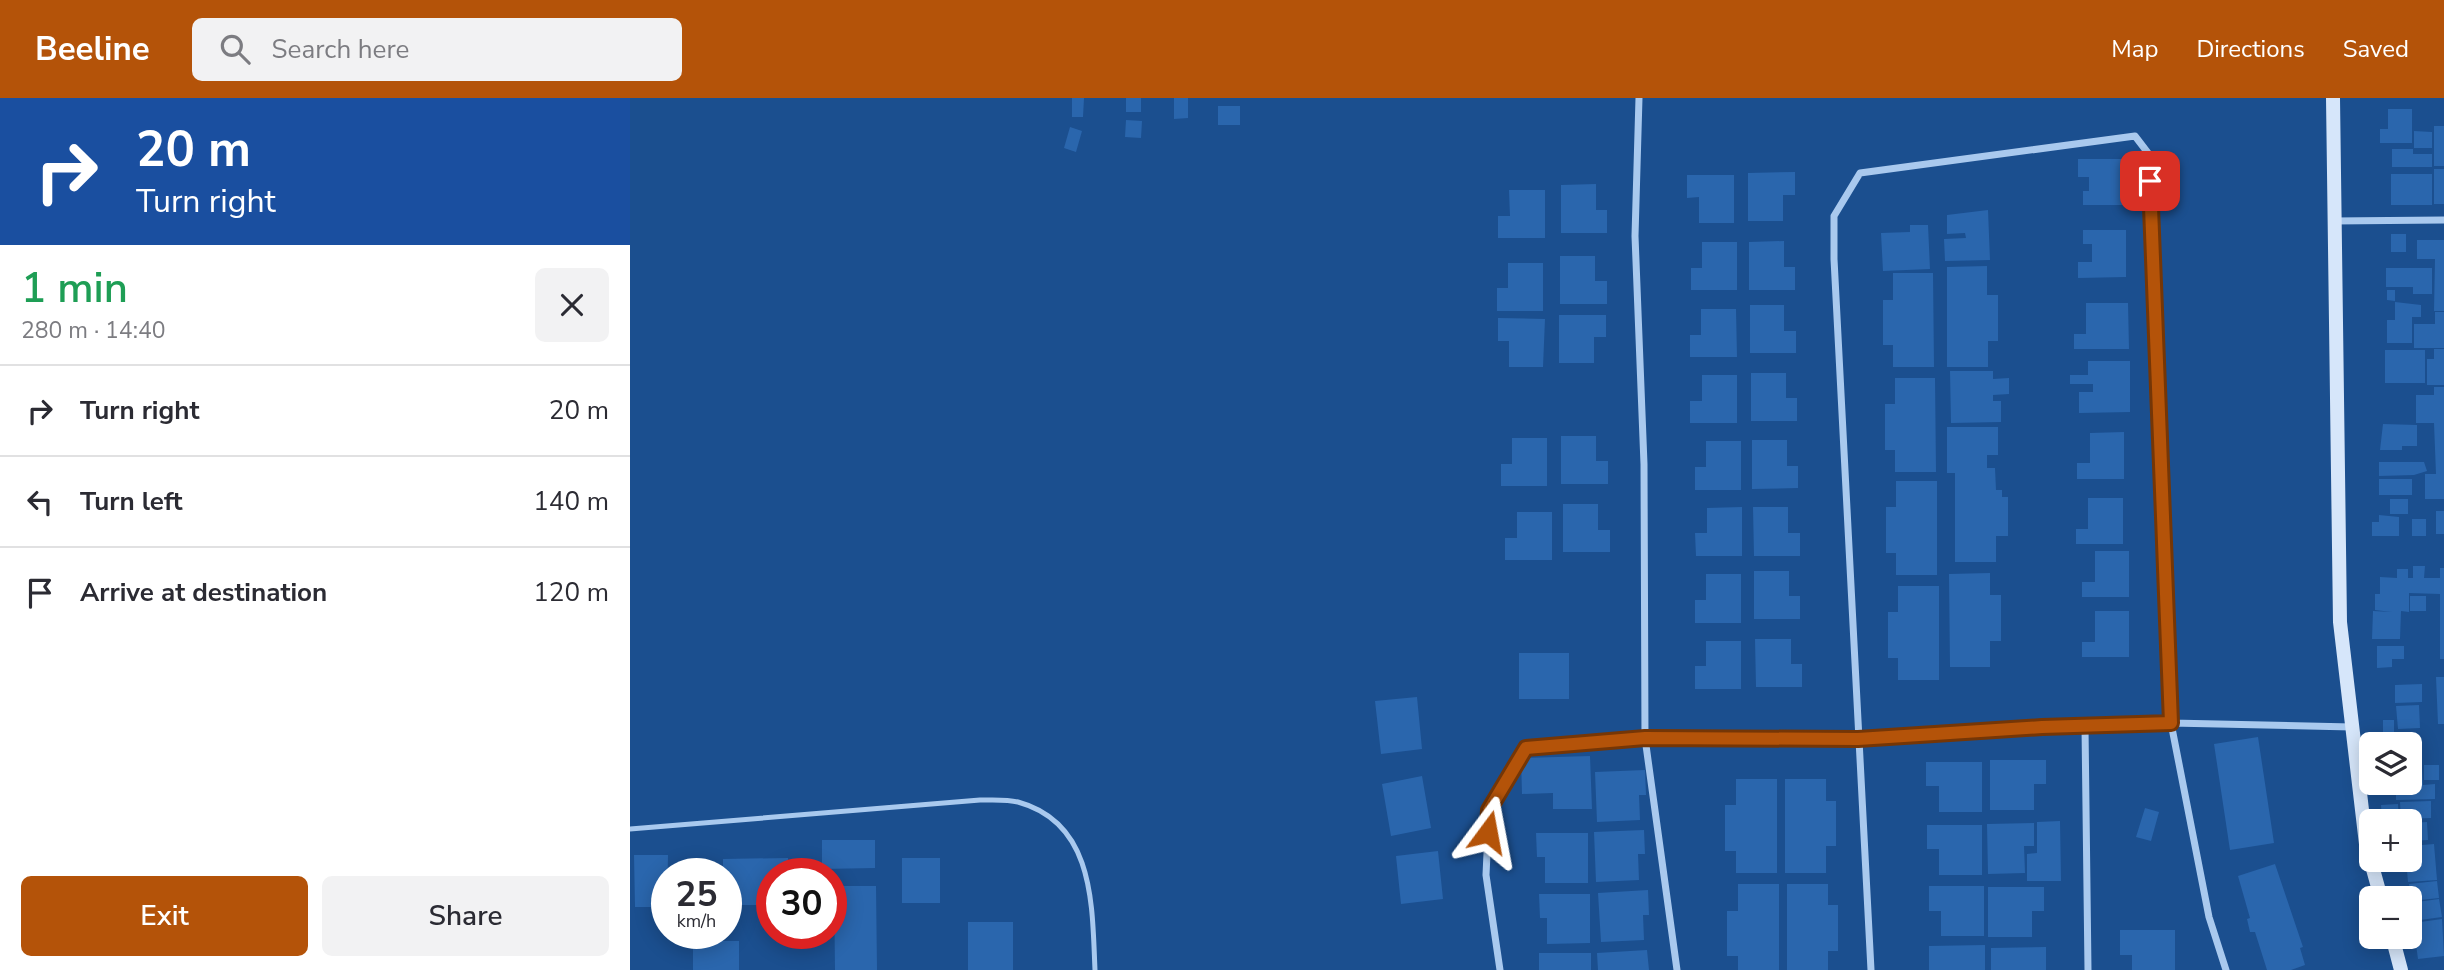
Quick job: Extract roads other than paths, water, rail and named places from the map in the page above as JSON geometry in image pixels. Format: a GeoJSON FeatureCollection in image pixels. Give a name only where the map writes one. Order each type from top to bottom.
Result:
{"type":"FeatureCollection","features":[{"type":"Feature","properties":{"kind":"street"},"geometry":{"type":"LineString","coordinates":[[1639,98],[1635,236],[1644,464],[1645,738],[1677,970]]}},
{"type":"Feature","properties":{"kind":"street"},"geometry":{"type":"LineString","coordinates":[[2333,98],[2332,220],[2340,622],[2366,844],[2378,886]]}},
{"type":"Feature","properties":{"kind":"street"},"geometry":{"type":"LineString","coordinates":[[1871,970],[1834,259],[1834,215],[1860,173],[2135,136],[2148,153],[2171,723],[2209,917],[2226,970]]}},
{"type":"Feature","properties":{"kind":"street"},"geometry":{"type":"LineString","coordinates":[[2332,220],[2444,220]]}},
{"type":"Feature","properties":{"kind":"street"},"geometry":{"type":"LineString","coordinates":[[1500,970],[1486,875],[1489,810],[1526,748],[1645,738],[1858,739],[2171,723],[2352,727]]}},
{"type":"Feature","properties":{"kind":"street"},"geometry":{"type":"LineString","coordinates":[[2085,727],[2088,970]]}},
{"type":"Feature","properties":{"kind":"street"},"geometry":{"type":"LineString","coordinates":[[2395,949],[2401,970]]}},
{"type":"Feature","properties":{"kind":"lane"},"geometry":{"type":"LineString","coordinates":[[630,829],[980,800],[1018,802],[1051,817],[1070,836],[1086,864],[1096,970]]}}]}
